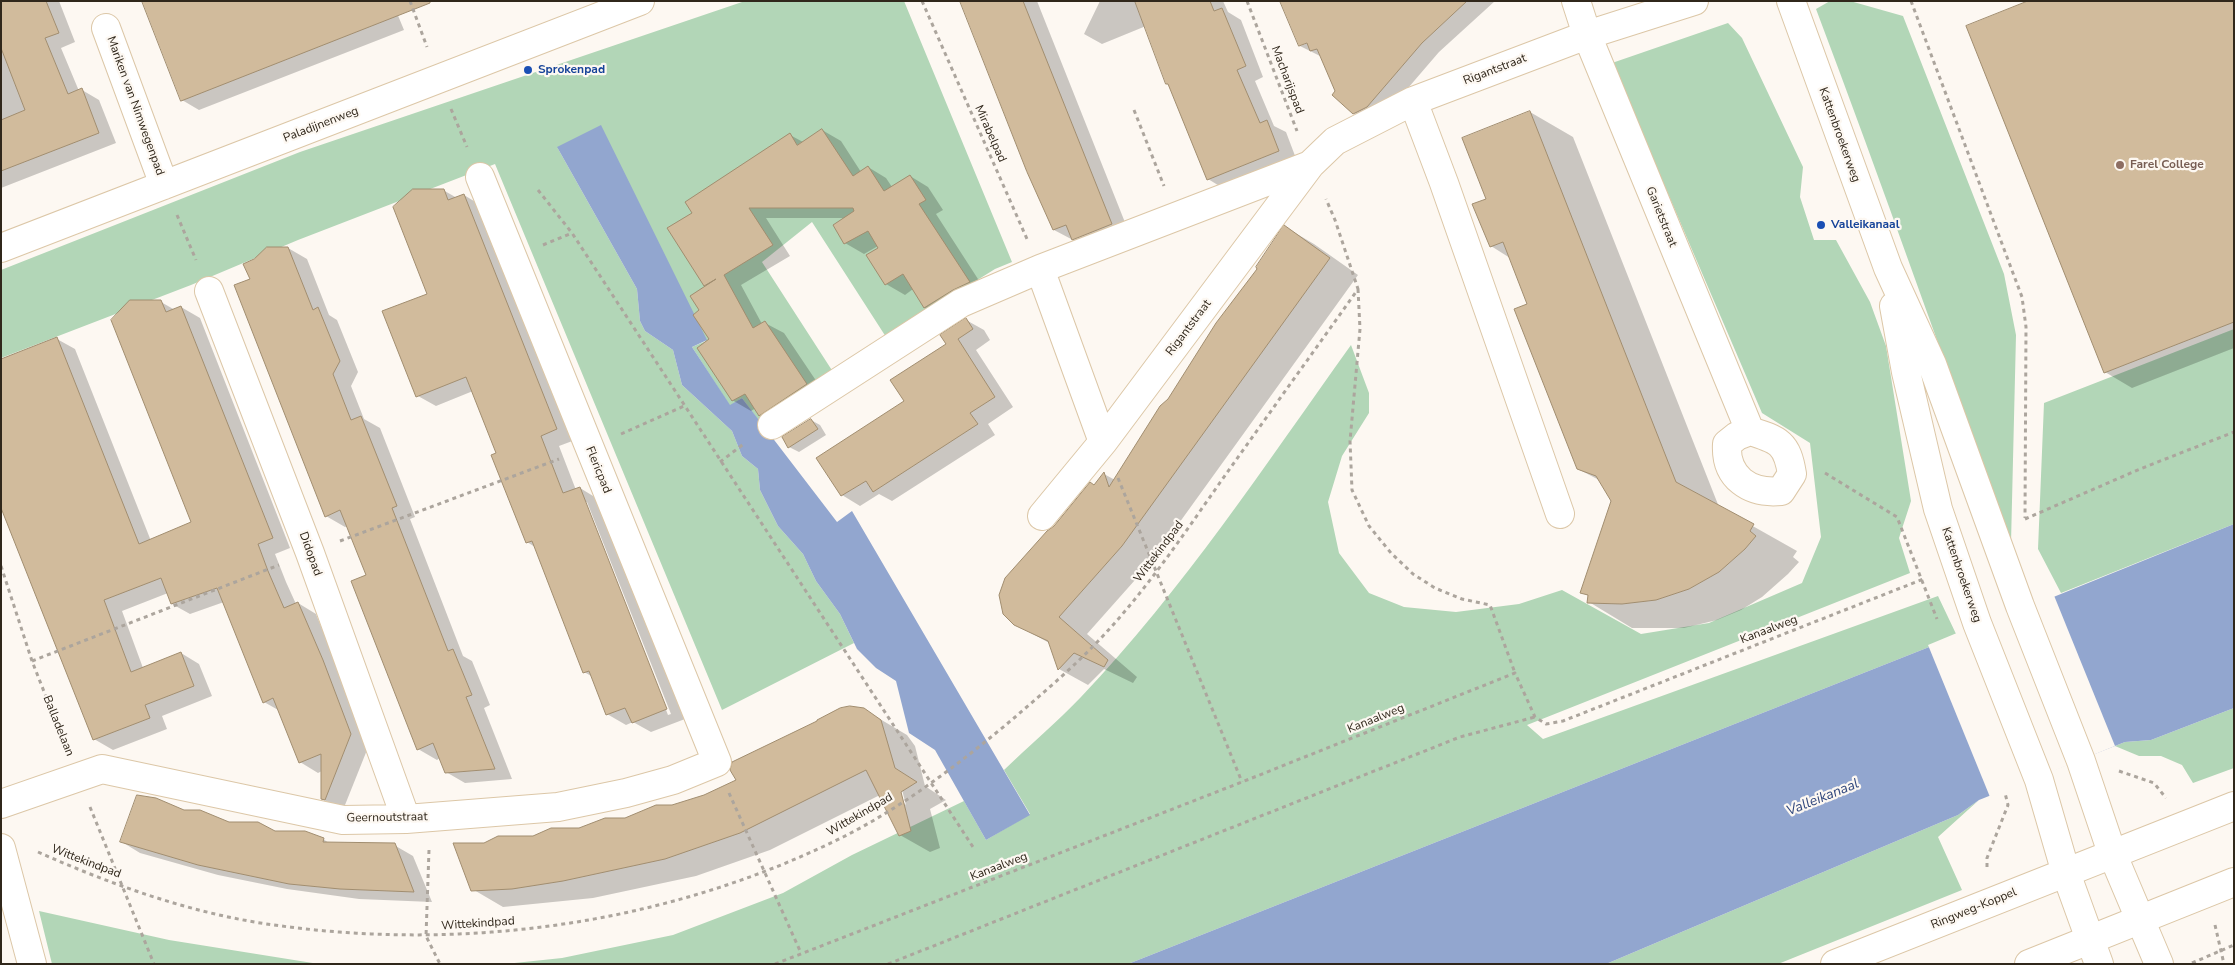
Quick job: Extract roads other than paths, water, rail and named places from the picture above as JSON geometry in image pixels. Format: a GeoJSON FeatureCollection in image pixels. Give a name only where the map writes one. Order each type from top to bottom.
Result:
{"type":"FeatureCollection","features":[{"type":"Feature","properties":{"kind":"street","name":"Paladijnenweg"},"geometry":{"type":"LineString","coordinates":[[1,248],[640,1]]}},
{"type":"Feature","properties":{"kind":"street","name":"Garietstraat"},"geometry":{"type":"LineString","coordinates":[[1576,1],[1587,35],[1750,431]]}},
{"type":"Feature","properties":{"kind":"street","name":"Rigantstraat"},"geometry":{"type":"LineString","coordinates":[[1042,516],[1103,442],[1310,165],[1335,141],[1413,101],[1587,35],[1694,1]]}},
{"type":"Feature","properties":{"kind":"street","name":"Kattenbroekerweg"},"geometry":{"type":"LineString","coordinates":[[1791,1],[1888,268],[1932,364],[2020,606],[2081,761],[2112,853]]}},
{"type":"Feature","properties":{"kind":"street","name":"Mariken van Nimwegenpad"},"geometry":{"type":"LineString","coordinates":[[106,28],[164,185]]}},
{"type":"Feature","properties":{"kind":"street"},"geometry":{"type":"LineString","coordinates":[[1413,101],[1448,192],[1560,514]]}},
{"type":"Feature","properties":{"kind":"street","name":"Rigantstraat"},"geometry":{"type":"LineString","coordinates":[[772,425],[961,303],[1040,269],[1310,165]]}},
{"type":"Feature","properties":{"kind":"street","name":"Flericpad"},"geometry":{"type":"LineString","coordinates":[[480,177],[716,762]]}},
{"type":"Feature","properties":{"kind":"street","name":"Kattenbroekerweg"},"geometry":{"type":"LineString","coordinates":[[1888,268],[1906,372],[1938,509],[1977,623],[2038,778],[2066,873],[2094,952]]}},
{"type":"Feature","properties":{"kind":"street"},"geometry":{"type":"LineString","coordinates":[[1040,269],[1103,442]]}},
{"type":"Feature","properties":{"kind":"street","name":"Didopad"},"geometry":{"type":"LineString","coordinates":[[209,291],[310,552],[418,818]]}},
{"type":"Feature","properties":{"kind":"street"},"geometry":{"type":"LineString","coordinates":[[1750,431],[1766,436],[1782,445],[1787,451],[1792,474],[1781,491],[1766,492],[1752,488],[1739,479],[1730,469],[1727,444],[1737,436],[1750,431]]}},
{"type":"Feature","properties":{"kind":"street","name":"Geernoutstraat"},"geometry":{"type":"LineString","coordinates":[[1,804],[102,769],[343,820],[418,818],[558,807],[626,793],[673,780],[716,762]]}},
{"type":"Feature","properties":{"kind":"street","name":"Ringweg-Koppel"},"geometry":{"type":"LineString","coordinates":[[1835,964],[2234,806]]}},
{"type":"Feature","properties":{"kind":"street"},"geometry":{"type":"LineString","coordinates":[[1,848],[32,964]]}},
{"type":"Feature","properties":{"kind":"street"},"geometry":{"type":"LineString","coordinates":[[2112,853],[2159,964]]}},
{"type":"Feature","properties":{"kind":"street"},"geometry":{"type":"LineString","coordinates":[[2029,964],[2094,952],[2139,920],[2234,882]]}},
{"type":"Feature","properties":{"kind":"water"},"geometry":{"type":"Polygon","coordinates":[[[601,125],[707,340],[692,347],[730,405],[742,398],[837,522],[852,511],[1030,815],[986,840],[935,750],[909,733],[896,681],[876,668],[857,649],[840,614],[816,581],[803,554],[778,526],[760,490],[758,469],[742,456],[732,431],[682,385],[673,350],[645,331],[640,321],[637,289],[557,147],[601,125]]]}},
{"type":"Feature","properties":{"kind":"water"},"geometry":{"type":"Polygon","coordinates":[[[2234,524],[2234,708],[2151,740],[2125,742],[1979,800],[1958,815],[1606,964],[1128,964],[1957,636],[2234,524]]]}},
{"type":"Feature","properties":{"kind":"place","name":"Sprokenpad"},"geometry":{"type":"Point","coordinates":[528,70]}},
{"type":"Feature","properties":{"kind":"place","name":"Farel College"},"geometry":{"type":"Point","coordinates":[2120,165]}},
{"type":"Feature","properties":{"kind":"place","name":"Valleikanaal"},"geometry":{"type":"Point","coordinates":[1821,225]}}]}
